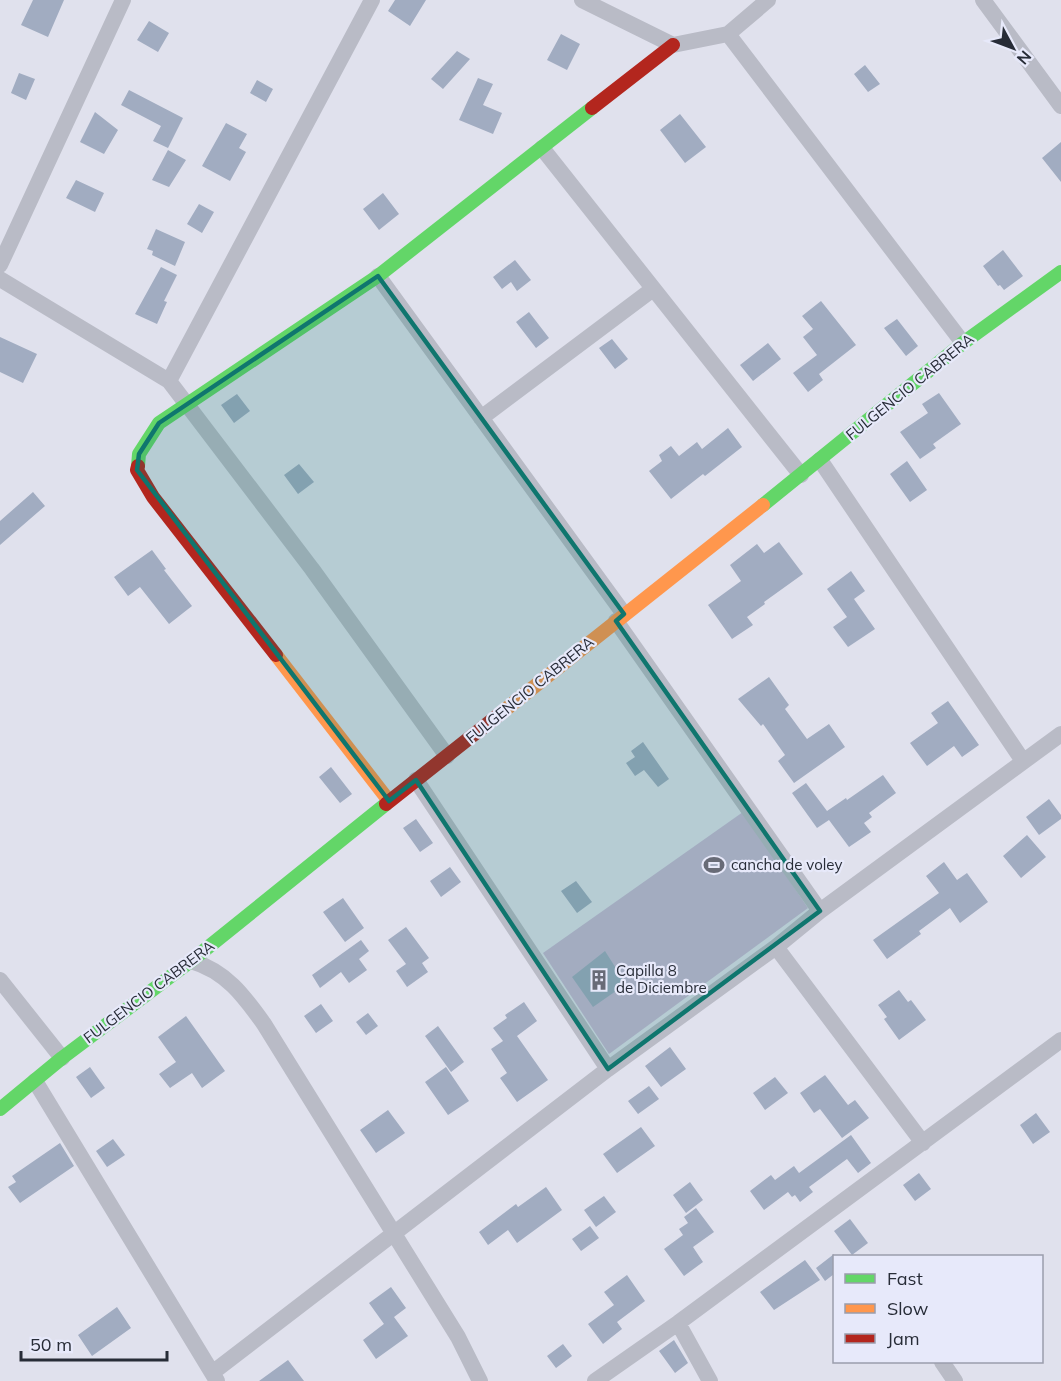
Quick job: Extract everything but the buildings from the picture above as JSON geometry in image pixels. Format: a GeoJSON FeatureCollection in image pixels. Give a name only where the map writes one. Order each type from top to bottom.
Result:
{"type":"FeatureCollection","features":[{"type":"Feature","properties":{"kind":"main road"},"geometry":{"type":"LineString","coordinates":[[389,801],[142,481],[137,470],[139,454],[159,423],[378,276],[672,45]]}},
{"type":"Feature","properties":{"kind":"main road","name":"FULGENCIO CABRERA"},"geometry":{"type":"LineString","coordinates":[[0,1109],[62,1058],[191,961],[820,460],[963,343],[1061,272]]}},
{"type":"Feature","properties":{"kind":"street"},"geometry":{"type":"LineString","coordinates":[[0,265],[123,0]]}},
{"type":"Feature","properties":{"kind":"street"},"geometry":{"type":"LineString","coordinates":[[169,381],[372,0]]}},
{"type":"Feature","properties":{"kind":"street"},"geometry":{"type":"LineString","coordinates":[[582,0],[608,6],[672,45],[728,34],[768,0]]}},
{"type":"Feature","properties":{"kind":"street"},"geometry":{"type":"LineString","coordinates":[[983,0],[1061,106]]}},
{"type":"Feature","properties":{"kind":"street"},"geometry":{"type":"LineString","coordinates":[[728,34],[963,343]]}},
{"type":"Feature","properties":{"kind":"street"},"geometry":{"type":"LineString","coordinates":[[542,148],[801,475]]}},
{"type":"Feature","properties":{"kind":"street"},"geometry":{"type":"LineString","coordinates":[[378,276],[481,418],[620,617],[820,911]]}},
{"type":"Feature","properties":{"kind":"street"},"geometry":{"type":"LineString","coordinates":[[0,279],[169,381],[312,569],[447,756]]}},
{"type":"Feature","properties":{"kind":"street"},"geometry":{"type":"LineString","coordinates":[[481,418],[652,289]]}},
{"type":"Feature","properties":{"kind":"street"},"geometry":{"type":"LineString","coordinates":[[820,460],[1023,761]]}},
{"type":"Feature","properties":{"kind":"street"},"geometry":{"type":"LineString","coordinates":[[34,1081],[214,1377],[393,1233],[608,1069],[1061,734]]}},
{"type":"Feature","properties":{"kind":"street"},"geometry":{"type":"LineString","coordinates":[[416,780],[608,1069]]}},
{"type":"Feature","properties":{"kind":"street"},"geometry":{"type":"LineString","coordinates":[[776,947],[923,1143]]}},
{"type":"Feature","properties":{"kind":"street"},"geometry":{"type":"LineString","coordinates":[[191,961],[206,965],[218,972],[241,992],[302,1082],[458,1337],[480,1381]]}},
{"type":"Feature","properties":{"kind":"street"},"geometry":{"type":"LineString","coordinates":[[0,980],[62,1058]]}},
{"type":"Feature","properties":{"kind":"street"},"geometry":{"type":"LineString","coordinates":[[595,1381],[678,1323],[1061,1040]]}},
{"type":"Feature","properties":{"kind":"street"},"geometry":{"type":"LineString","coordinates":[[678,1323],[710,1381]]}},
{"type":"Feature","properties":{"kind":"street"},"geometry":{"type":"LineString","coordinates":[[943,1363],[956,1381]]}},
{"type":"Feature","properties":{"kind":"highlighted area"},"geometry":{"type":"Polygon","coordinates":[[[378,276],[624,614],[616,621],[820,911],[608,1069],[416,780],[389,801],[137,470],[139,454],[159,423],[378,276]]]}},
{"type":"Feature","properties":{"kind":"shaded area"},"geometry":{"type":"Polygon","coordinates":[[[743,812],[808,908],[609,1054],[543,953],[743,812]]]}},
{"type":"Feature","properties":{"kind":"traffic: fast"},"geometry":{"type":"LineString","coordinates":[[138,466],[139,454],[159,423],[378,276],[592,108]]}},
{"type":"Feature","properties":{"kind":"traffic: fast"},"geometry":{"type":"LineString","coordinates":[[763,505],[963,343],[1061,272]]}},
{"type":"Feature","properties":{"kind":"traffic: fast"},"geometry":{"type":"LineString","coordinates":[[0,1109],[62,1058],[191,961],[386,804]]}},
{"type":"Feature","properties":{"kind":"traffic: slow"},"geometry":{"type":"LineString","coordinates":[[501,713],[763,505]]}},
{"type":"Feature","properties":{"kind":"traffic: slow"},"geometry":{"type":"LineString","coordinates":[[276,655],[389,801]]}},
{"type":"Feature","properties":{"kind":"traffic: jam"},"geometry":{"type":"LineString","coordinates":[[592,108],[673,45]]}},
{"type":"Feature","properties":{"kind":"traffic: jam"},"geometry":{"type":"LineString","coordinates":[[138,466],[137,470],[153,497],[276,655]]}},
{"type":"Feature","properties":{"kind":"traffic: jam"},"geometry":{"type":"LineString","coordinates":[[386,804],[501,713]]}},
{"type":"Feature","properties":{"kind":"place","name":"cancha de voley"},"geometry":{"type":"Point","coordinates":[714,865]}},
{"type":"Feature","properties":{"kind":"place","name":"Capilla 8 de Diciembre"},"geometry":{"type":"Point","coordinates":[599,980]}}]}
